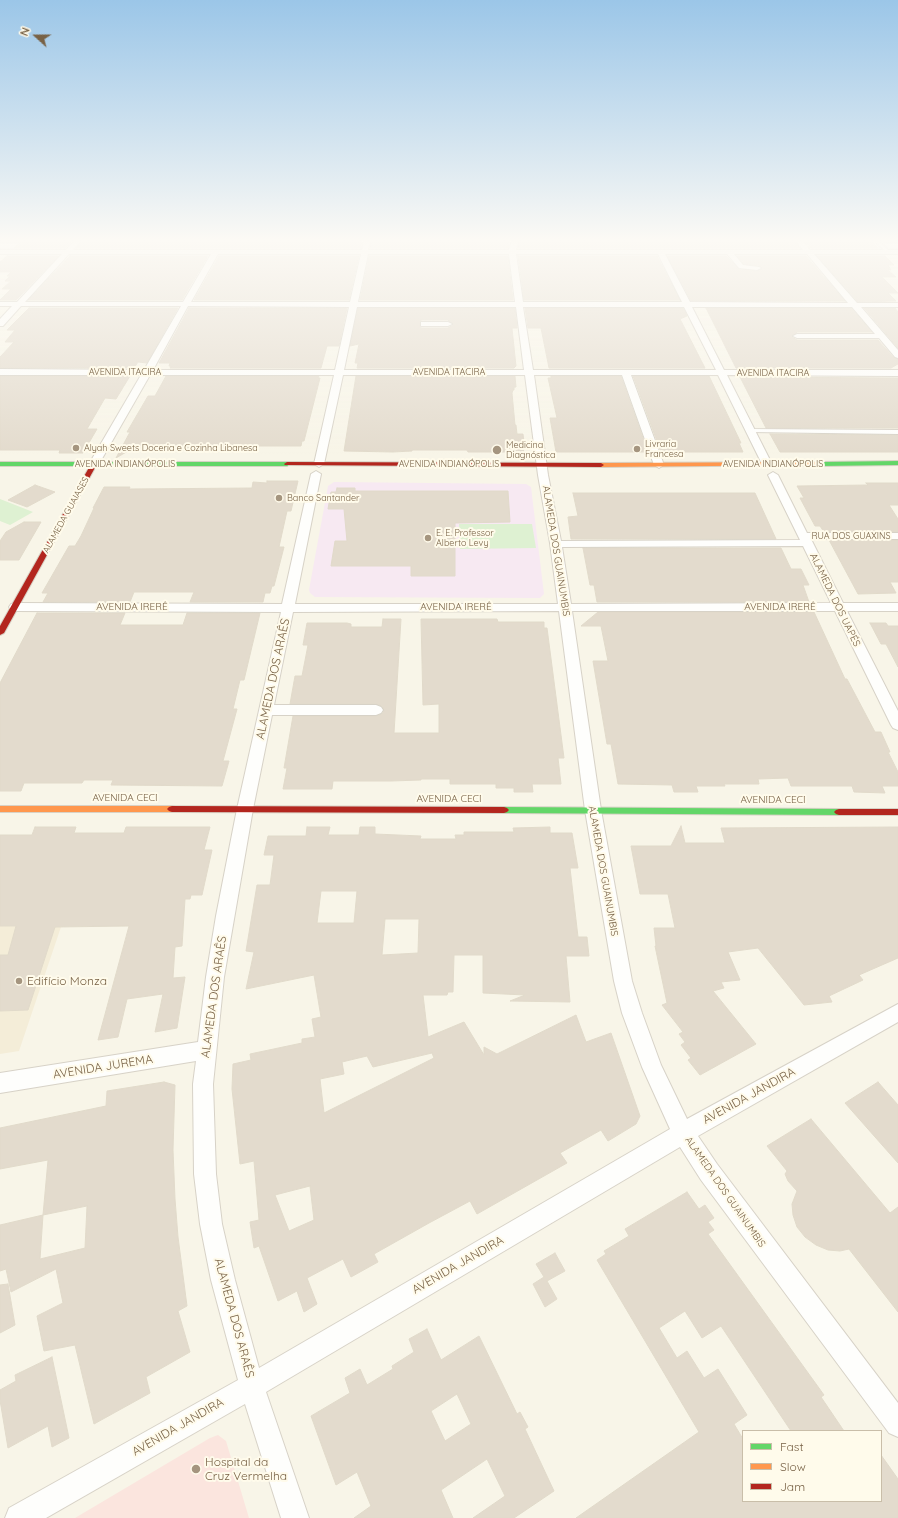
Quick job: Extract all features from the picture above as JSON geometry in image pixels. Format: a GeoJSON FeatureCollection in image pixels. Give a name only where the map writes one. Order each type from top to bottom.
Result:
{"type":"FeatureCollection","features":[{"type":"Feature","properties":{"kind":"main road","name":"AVENIDA INDIANÓPOLIS"},"geometry":{"type":"LineString","coordinates":[[0,464],[94,464],[316,472],[543,472],[659,465],[771,472],[898,463]]}},
{"type":"Feature","properties":{"kind":"main road","name":"ALAMEDA GUAIASES"},"geometry":{"type":"LineString","coordinates":[[0,633],[94,464]]}},
{"type":"Feature","properties":{"kind":"main road","name":"AVENIDA INDIANÓPOLIS"},"geometry":{"type":"LineString","coordinates":[[0,473],[102,473]]}},
{"type":"Feature","properties":{"kind":"main road","name":"AVENIDA CECI"},"geometry":{"type":"LineString","coordinates":[[0,809],[898,812]]}},
{"type":"Feature","properties":{"kind":"street"},"geometry":{"type":"LineString","coordinates":[[0,324],[11,312]]}},
{"type":"Feature","properties":{"kind":"street","name":"ALAMEDA GUAIASES"},"geometry":{"type":"LineString","coordinates":[[94,464],[182,312]]}},
{"type":"Feature","properties":{"kind":"street","name":"ALAMEDA DOS ARAÊS"},"geometry":{"type":"LineString","coordinates":[[295,1518],[252,1386],[223,1280],[210,1217],[205,1174],[203,1084],[215,977],[245,809],[316,472],[352,312]]}},
{"type":"Feature","properties":{"kind":"street"},"geometry":{"type":"LineString","coordinates":[[436,324],[437,312]]}},
{"type":"Feature","properties":{"kind":"street","name":"ALAMEDA DOS GUAINUMBIS"},"geometry":{"type":"LineString","coordinates":[[522,312],[543,472],[556,544],[593,810],[623,981],[632,1013],[652,1067],[683,1133],[734,1208],[898,1424]]}},
{"type":"Feature","properties":{"kind":"street","name":"ALAMEDA DOS UAPÉS"},"geometry":{"type":"LineString","coordinates":[[690,312],[898,725]]}},
{"type":"Feature","properties":{"kind":"street"},"geometry":{"type":"LineString","coordinates":[[860,312],[898,355]]}},
{"type":"Feature","properties":{"kind":"street"},"geometry":{"type":"LineString","coordinates":[[424,324],[448,324]]}},
{"type":"Feature","properties":{"kind":"street"},"geometry":{"type":"LineString","coordinates":[[797,336],[881,336]]}},
{"type":"Feature","properties":{"kind":"street","name":"AVENIDA ITACIRA"},"geometry":{"type":"LineString","coordinates":[[0,372],[339,371],[898,373]]}},
{"type":"Feature","properties":{"kind":"street"},"geometry":{"type":"LineString","coordinates":[[626,373],[659,465]]}},
{"type":"Feature","properties":{"kind":"street","name":"RUA DOS GUAXINS"},"geometry":{"type":"LineString","coordinates":[[556,544],[805,540],[898,536]]}},
{"type":"Feature","properties":{"kind":"street","name":"AVENIDA IRERÊ"},"geometry":{"type":"LineString","coordinates":[[15,607],[898,607]]}},
{"type":"Feature","properties":{"kind":"street"},"geometry":{"type":"LineString","coordinates":[[267,710],[376,710]]}},
{"type":"Feature","properties":{"kind":"street","name":"AVENIDA JANDIRA"},"geometry":{"type":"LineString","coordinates":[[19,1518],[252,1386],[683,1133],[898,1012]]}},
{"type":"Feature","properties":{"kind":"street","name":"AVENIDA JUREMA"},"geometry":{"type":"LineString","coordinates":[[0,1083],[206,1050]]}},
{"type":"Feature","properties":{"kind":"lane"},"geometry":{"type":"LineString","coordinates":[[751,432],[898,432]]}},
{"type":"Feature","properties":{"kind":"shaded area","name":"E. E. Professor Alberto Levy"},"geometry":{"type":"Polygon","coordinates":[[[334,482],[526,484],[531,487],[544,594],[540,598],[315,597],[309,590],[328,486],[334,482]]]}},
{"type":"Feature","properties":{"kind":"shaded area"},"geometry":{"type":"Polygon","coordinates":[[[0,926],[61,927],[19,1051],[0,1054],[0,926]]]}},
{"type":"Feature","properties":{"kind":"shaded area","name":"Hospital da Cruz Vermelha"},"geometry":{"type":"Polygon","coordinates":[[[218,1435],[226,1441],[249,1518],[75,1518],[210,1438],[218,1435]]]}},
{"type":"Feature","properties":{"kind":"green space"},"geometry":{"type":"Polygon","coordinates":[[[0,499],[33,512],[10,525],[0,521],[0,499]]]}},
{"type":"Feature","properties":{"kind":"green space"},"geometry":{"type":"Polygon","coordinates":[[[459,524],[532,524],[536,548],[460,549],[459,524]]]}},
{"type":"Feature","properties":{"kind":"building"},"geometry":{"type":"Polygon","coordinates":[[[25,312],[176,312],[147,363],[138,362],[134,368],[0,368],[0,357],[14,342],[5,342],[15,330],[7,330],[25,312]]]}},
{"type":"Feature","properties":{"kind":"building"},"geometry":{"type":"Polygon","coordinates":[[[187,312],[346,312],[339,346],[327,346],[321,368],[170,368],[170,363],[159,363],[187,312]]]}},
{"type":"Feature","properties":{"kind":"building"},"geometry":{"type":"Polygon","coordinates":[[[357,312],[515,312],[517,328],[512,328],[516,366],[514,368],[357,368],[358,363],[355,363],[359,344],[350,346],[357,312]],[[421,320],[420,326],[421,328],[448,328],[453,325],[448,320],[421,320]]]}},
{"type":"Feature","properties":{"kind":"building"},"geometry":{"type":"Polygon","coordinates":[[[526,312],[685,312],[687,316],[680,319],[705,368],[549,368],[541,328],[528,328],[526,312]]]}},
{"type":"Feature","properties":{"kind":"building"},"geometry":{"type":"Polygon","coordinates":[[[708,312],[854,312],[872,332],[797,332],[792,337],[797,340],[878,340],[894,358],[898,359],[898,364],[891,368],[736,368],[708,312]]]}},
{"type":"Feature","properties":{"kind":"building"},"geometry":{"type":"Polygon","coordinates":[[[867,312],[898,312],[898,348],[867,312]]]}},
{"type":"Feature","properties":{"kind":"building"},"geometry":{"type":"Polygon","coordinates":[[[0,376],[130,376],[116,399],[105,398],[87,429],[97,429],[83,453],[59,453],[60,450],[0,450],[0,376]]]}},
{"type":"Feature","properties":{"kind":"building"},"geometry":{"type":"Polygon","coordinates":[[[166,376],[319,376],[318,378],[320,378],[304,441],[302,441],[301,446],[229,446],[228,450],[143,450],[128,451],[116,458],[130,432],[127,432],[148,396],[155,396],[166,376]]]}},
{"type":"Feature","properties":{"kind":"building"},"geometry":{"type":"Polygon","coordinates":[[[356,376],[515,376],[516,387],[514,387],[512,393],[515,425],[517,434],[523,434],[524,452],[468,452],[467,450],[412,450],[393,452],[344,451],[356,376]]]}},
{"type":"Feature","properties":{"kind":"building"},"geometry":{"type":"Polygon","coordinates":[[[551,376],[621,376],[648,452],[556,452],[550,418],[557,418],[548,378],[551,378],[551,376]]]}},
{"type":"Feature","properties":{"kind":"building"},"geometry":{"type":"Polygon","coordinates":[[[633,376],[709,376],[741,443],[739,443],[743,452],[661,452],[633,376]]]}},
{"type":"Feature","properties":{"kind":"building"},"geometry":{"type":"Polygon","coordinates":[[[740,377],[898,378],[898,428],[766,428],[740,377]]]}},
{"type":"Feature","properties":{"kind":"building"},"geometry":{"type":"Polygon","coordinates":[[[770,434],[898,435],[898,452],[780,452],[770,434]]]}},
{"type":"Feature","properties":{"kind":"building"},"geometry":{"type":"Polygon","coordinates":[[[267,481],[298,481],[291,511],[287,511],[279,547],[284,547],[274,586],[272,586],[270,593],[265,593],[263,602],[190,602],[194,592],[134,592],[130,602],[43,602],[48,593],[42,593],[69,546],[75,546],[81,536],[104,487],[130,487],[129,489],[252,488],[253,482],[267,483],[267,481]]]}},
{"type":"Feature","properties":{"kind":"building"},"geometry":{"type":"Polygon","coordinates":[[[866,483],[898,483],[898,505],[889,505],[898,519],[898,532],[824,532],[820,526],[815,526],[800,498],[804,498],[797,486],[868,485],[866,483]]]}},
{"type":"Feature","properties":{"kind":"building"},"geometry":{"type":"Polygon","coordinates":[[[35,485],[55,492],[27,507],[8,500],[35,485]]]}},
{"type":"Feature","properties":{"kind":"building"},"geometry":{"type":"Polygon","coordinates":[[[337,488],[355,488],[355,491],[508,491],[510,522],[455,523],[455,576],[411,576],[411,566],[331,566],[335,541],[347,541],[344,509],[328,509],[331,492],[336,492],[337,488]]]}},
{"type":"Feature","properties":{"kind":"building"},"geometry":{"type":"Polygon","coordinates":[[[573,493],[755,493],[776,539],[571,539],[568,517],[578,516],[573,493]]]}},
{"type":"Feature","properties":{"kind":"building"},"geometry":{"type":"Polygon","coordinates":[[[24,522],[41,522],[19,560],[0,560],[0,541],[6,532],[24,522]]]}},
{"type":"Feature","properties":{"kind":"building"},"geometry":{"type":"Polygon","coordinates":[[[829,540],[898,540],[898,582],[890,582],[896,593],[858,594],[829,540]]]}},
{"type":"Feature","properties":{"kind":"building"},"geometry":{"type":"Polygon","coordinates":[[[583,548],[781,548],[791,569],[801,569],[809,585],[803,585],[809,602],[597,602],[594,585],[590,585],[583,548]]]}},
{"type":"Feature","properties":{"kind":"building"},"geometry":{"type":"Polygon","coordinates":[[[598,612],[814,612],[845,679],[847,679],[875,732],[881,732],[890,752],[888,752],[898,772],[898,786],[882,786],[885,793],[854,792],[852,786],[791,786],[788,778],[758,779],[759,784],[696,786],[698,792],[674,792],[672,785],[618,784],[611,744],[607,744],[593,661],[608,661],[601,626],[581,626],[598,612]]]}},
{"type":"Feature","properties":{"kind":"building"},"geometry":{"type":"Polygon","coordinates":[[[37,613],[125,613],[120,625],[183,625],[187,613],[260,613],[244,680],[240,680],[233,709],[237,709],[223,761],[229,761],[222,786],[111,785],[113,780],[84,780],[82,783],[24,783],[21,791],[0,791],[0,683],[37,613]]]}},
{"type":"Feature","properties":{"kind":"building"},"geometry":{"type":"Polygon","coordinates":[[[383,619],[401,619],[394,733],[439,733],[439,704],[423,705],[421,619],[497,619],[498,622],[544,622],[544,628],[547,628],[564,758],[558,758],[561,784],[532,784],[533,792],[514,792],[514,788],[496,788],[496,784],[450,784],[450,779],[421,779],[391,781],[333,781],[332,789],[283,789],[287,768],[284,768],[293,716],[376,716],[382,714],[384,711],[382,706],[376,704],[290,704],[295,676],[302,676],[308,645],[303,645],[307,623],[347,623],[351,624],[351,627],[382,627],[383,619]]]}},
{"type":"Feature","properties":{"kind":"building"},"geometry":{"type":"Polygon","coordinates":[[[870,623],[886,623],[888,626],[898,626],[898,667],[886,644],[881,644],[870,623]]]}},
{"type":"Feature","properties":{"kind":"building"},"geometry":{"type":"Polygon","coordinates":[[[681,826],[685,843],[725,843],[721,828],[898,827],[898,958],[859,975],[863,980],[829,996],[832,1002],[804,1005],[758,948],[728,952],[740,980],[721,982],[724,988],[713,991],[756,1044],[700,1075],[688,1060],[691,1058],[681,1045],[685,1042],[679,1034],[683,1032],[662,1005],[667,1003],[655,946],[654,928],[675,928],[668,894],[640,894],[631,846],[671,846],[681,826]]]}},
{"type":"Feature","properties":{"kind":"building"},"geometry":{"type":"Polygon","coordinates":[[[35,827],[76,827],[74,833],[124,833],[126,827],[210,827],[204,850],[212,850],[202,895],[191,895],[190,899],[185,899],[182,946],[175,947],[173,978],[185,977],[177,1028],[155,1032],[163,994],[127,999],[118,1037],[98,1040],[129,926],[55,927],[28,1010],[0,1011],[0,955],[8,955],[16,926],[0,926],[0,835],[32,835],[35,827]]]}},
{"type":"Feature","properties":{"kind":"building"},"geometry":{"type":"Polygon","coordinates":[[[307,827],[330,827],[328,835],[359,835],[360,827],[375,827],[375,834],[421,836],[420,839],[456,839],[455,835],[464,835],[464,832],[514,832],[513,828],[550,827],[550,833],[572,833],[578,868],[570,868],[578,937],[587,937],[589,956],[566,956],[570,1002],[510,1001],[525,995],[483,993],[483,955],[454,955],[453,992],[448,992],[447,995],[423,995],[428,1037],[464,1022],[484,1055],[484,1047],[497,1054],[576,1015],[586,1042],[611,1033],[640,1116],[636,1124],[608,1141],[601,1130],[560,1153],[567,1163],[477,1214],[470,1201],[429,1223],[374,1254],[378,1262],[351,1277],[343,1259],[307,1278],[317,1304],[304,1312],[297,1291],[278,1301],[259,1246],[254,1248],[250,1222],[259,1220],[254,1161],[240,1164],[232,1089],[233,1064],[251,1060],[250,1054],[302,1043],[302,1039],[315,1037],[312,1019],[321,1017],[314,975],[246,989],[254,952],[246,951],[257,885],[270,885],[274,855],[264,855],[268,836],[306,836],[307,827]],[[321,891],[317,923],[354,923],[357,891],[321,891]],[[385,919],[382,955],[418,953],[419,919],[385,919]],[[432,1053],[373,1067],[367,1056],[342,1062],[344,1074],[320,1079],[324,1113],[434,1058],[432,1053]],[[310,1186],[275,1195],[289,1231],[314,1220],[310,1186]]]}},
{"type":"Feature","properties":{"kind":"building"},"geometry":{"type":"Polygon","coordinates":[[[164,1082],[175,1085],[173,1150],[175,1199],[178,1237],[187,1306],[178,1311],[190,1352],[146,1377],[150,1393],[94,1424],[75,1345],[44,1351],[37,1316],[63,1303],[56,1269],[11,1292],[6,1269],[0,1271],[0,1225],[43,1215],[48,1160],[0,1169],[0,1128],[106,1106],[107,1091],[164,1082]],[[87,1206],[43,1215],[40,1259],[85,1248],[87,1206]]]}},
{"type":"Feature","properties":{"kind":"building"},"geometry":{"type":"Polygon","coordinates":[[[878,1082],[898,1105],[898,1163],[845,1103],[878,1082]]]}},
{"type":"Feature","properties":{"kind":"building"},"geometry":{"type":"Polygon","coordinates":[[[811,1119],[890,1213],[898,1207],[898,1312],[849,1249],[840,1251],[828,1250],[816,1245],[805,1237],[797,1227],[793,1215],[792,1204],[797,1191],[788,1181],[785,1174],[787,1171],[767,1146],[811,1119]]]}},
{"type":"Feature","properties":{"kind":"building"},"geometry":{"type":"Polygon","coordinates":[[[687,1192],[699,1209],[705,1205],[714,1218],[708,1222],[714,1230],[708,1234],[824,1395],[821,1397],[843,1430],[790,1430],[721,1326],[702,1338],[685,1311],[659,1328],[677,1358],[687,1351],[704,1378],[718,1369],[747,1415],[734,1424],[742,1437],[742,1502],[882,1502],[882,1456],[898,1479],[898,1518],[576,1518],[699,1432],[597,1260],[606,1254],[604,1251],[629,1236],[625,1229],[687,1192]]]}},
{"type":"Feature","properties":{"kind":"building"},"geometry":{"type":"Polygon","coordinates":[[[555,1253],[565,1271],[547,1281],[557,1299],[545,1307],[533,1284],[544,1277],[536,1264],[555,1253]]]}},
{"type":"Feature","properties":{"kind":"building"},"geometry":{"type":"Polygon","coordinates":[[[8,1284],[15,1325],[0,1333],[0,1285],[8,1284]]]}},
{"type":"Feature","properties":{"kind":"building"},"geometry":{"type":"Polygon","coordinates":[[[427,1329],[441,1360],[479,1336],[517,1414],[520,1412],[528,1427],[525,1429],[554,1491],[514,1518],[473,1518],[505,1496],[487,1459],[441,1490],[453,1518],[354,1518],[371,1506],[357,1472],[336,1485],[311,1416],[350,1393],[345,1378],[360,1369],[367,1385],[393,1369],[392,1366],[414,1352],[409,1339],[427,1329]],[[457,1394],[431,1411],[445,1441],[471,1424],[457,1394]]]}},
{"type":"Feature","properties":{"kind":"building"},"geometry":{"type":"Polygon","coordinates":[[[52,1357],[69,1438],[52,1447],[48,1426],[8,1448],[0,1400],[0,1390],[16,1381],[15,1375],[52,1357]]]}},
{"type":"Feature","properties":{"kind":"traffic: fast"},"geometry":{"type":"LineString","coordinates":[[821,464],[898,463]]}},
{"type":"Feature","properties":{"kind":"traffic: fast"},"geometry":{"type":"LineString","coordinates":[[0,464],[287,464]]}},
{"type":"Feature","properties":{"kind":"traffic: fast"},"geometry":{"type":"LineString","coordinates":[[504,810],[839,812]]}},
{"type":"Feature","properties":{"kind":"traffic: slow"},"geometry":{"type":"LineString","coordinates":[[601,465],[821,464]]}},
{"type":"Feature","properties":{"kind":"traffic: slow"},"geometry":{"type":"LineString","coordinates":[[0,809],[172,809]]}},
{"type":"Feature","properties":{"kind":"traffic: jam"},"geometry":{"type":"LineString","coordinates":[[0,633],[94,464]]}},
{"type":"Feature","properties":{"kind":"traffic: jam"},"geometry":{"type":"LineString","coordinates":[[287,464],[601,465]]}},
{"type":"Feature","properties":{"kind":"traffic: jam"},"geometry":{"type":"LineString","coordinates":[[172,809],[504,810]]}},
{"type":"Feature","properties":{"kind":"traffic: jam"},"geometry":{"type":"LineString","coordinates":[[839,812],[898,812]]}},
{"type":"Feature","properties":{"kind":"place","name":"Alyah Sweets Doceria e Cozinha Libanesa"},"geometry":{"type":"Point","coordinates":[76,448]}},
{"type":"Feature","properties":{"kind":"place","name":"Livraria Francesa"},"geometry":{"type":"Point","coordinates":[637,449]}},
{"type":"Feature","properties":{"kind":"place","name":"Medicina Diagnóstica"},"geometry":{"type":"Point","coordinates":[497,450]}},
{"type":"Feature","properties":{"kind":"place","name":"Banco Santander"},"geometry":{"type":"Point","coordinates":[279,498]}},
{"type":"Feature","properties":{"kind":"place","name":"E. E. Professor Alberto Levy"},"geometry":{"type":"Point","coordinates":[428,538]}},
{"type":"Feature","properties":{"kind":"place","name":"Edifício Monza"},"geometry":{"type":"Point","coordinates":[19,981]}},
{"type":"Feature","properties":{"kind":"place","name":"Hospital da Cruz Vermelha"},"geometry":{"type":"Point","coordinates":[196,1469]}}]}
